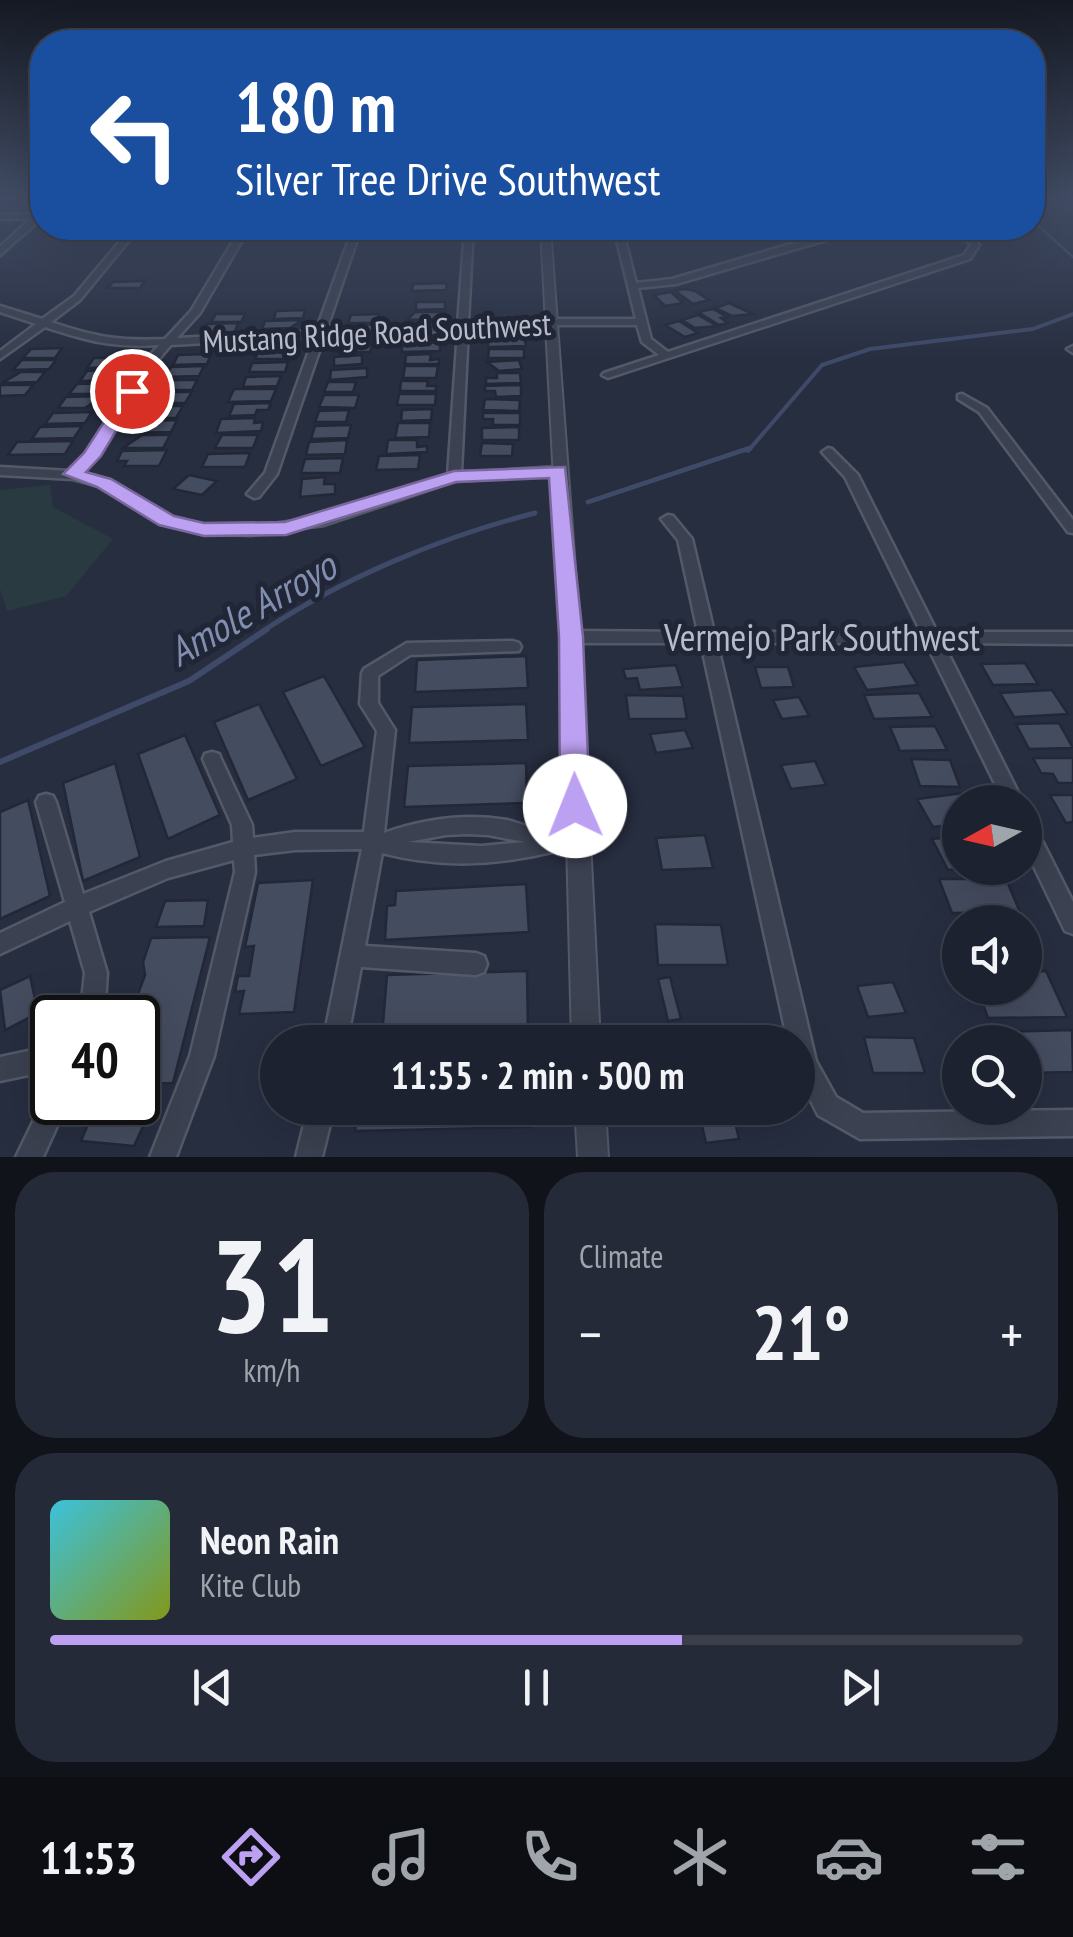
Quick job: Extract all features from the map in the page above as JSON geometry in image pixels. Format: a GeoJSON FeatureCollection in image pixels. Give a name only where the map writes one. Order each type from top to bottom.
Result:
{"type":"FeatureCollection","features":[{"type":"Feature","properties":{"kind":"street"},"geometry":{"type":"LineString","coordinates":[[0,356],[78,298],[115,252]]}},
{"type":"Feature","properties":{"kind":"street"},"geometry":{"type":"LineString","coordinates":[[73,474],[92,456],[165,344],[195,313],[231,252]]}},
{"type":"Feature","properties":{"kind":"street"},"geometry":{"type":"LineString","coordinates":[[254,494],[271,474],[349,252]]}},
{"type":"Feature","properties":{"kind":"street"},"geometry":{"type":"LineString","coordinates":[[454,476],[468,252]]}},
{"type":"Feature","properties":{"kind":"street"},"geometry":{"type":"LineString","coordinates":[[546,252],[571,637],[585,1025]]}},
{"type":"Feature","properties":{"kind":"street"},"geometry":{"type":"LineString","coordinates":[[624,252],[646,340],[666,356]]}},
{"type":"Feature","properties":{"kind":"street"},"geometry":{"type":"LineString","coordinates":[[632,286],[672,282],[775,252]]}},
{"type":"Feature","properties":{"kind":"street"},"geometry":{"type":"LineString","coordinates":[[608,375],[971,252]]}},
{"type":"Feature","properties":{"kind":"street","name":"Mustang Ridge Road Southwest"},"geometry":{"type":"LineString","coordinates":[[0,309],[89,338],[165,344],[550,322],[640,322]]}},
{"type":"Feature","properties":{"kind":"street"},"geometry":{"type":"LineString","coordinates":[[962,397],[983,410],[1072,526]]}},
{"type":"Feature","properties":{"kind":"street"},"geometry":{"type":"LineString","coordinates":[[828,452],[851,474],[1005,785]]}},
{"type":"Feature","properties":{"kind":"street"},"geometry":{"type":"LineString","coordinates":[[0,471],[73,474],[104,483],[166,520],[204,530],[251,531],[319,522],[454,476],[558,472]]}},
{"type":"Feature","properties":{"kind":"street"},"geometry":{"type":"LineString","coordinates":[[668,519],[686,539],[805,1064],[827,1106],[860,1126],[1073,1123]]}},
{"type":"Feature","properties":{"kind":"street","name":"Vermejo Park Southwest"},"geometry":{"type":"LineString","coordinates":[[571,637],[1073,638]]}},
{"type":"Feature","properties":{"kind":"street"},"geometry":{"type":"LineString","coordinates":[[339,1025],[380,841],[386,730],[370,704],[370,673],[408,649],[513,647]]}},
{"type":"Feature","properties":{"kind":"street"},"geometry":{"type":"LineString","coordinates":[[163,1157],[202,1056],[244,872],[242,825],[212,760]]}},
{"type":"Feature","properties":{"kind":"street"},"geometry":{"type":"LineString","coordinates":[[46,802],[96,974],[94,995]]}},
{"type":"Feature","properties":{"kind":"street"},"geometry":{"type":"LineString","coordinates":[[0,944],[155,870],[244,846],[272,841],[380,841],[417,828],[516,827],[548,841]]}},
{"type":"Feature","properties":{"kind":"street"},"geometry":{"type":"LineString","coordinates":[[459,854],[460,828]]}},
{"type":"Feature","properties":{"kind":"street"},"geometry":{"type":"LineString","coordinates":[[380,841],[414,854],[459,854],[513,853],[548,841],[576,840]]}},
{"type":"Feature","properties":{"kind":"street"},"geometry":{"type":"LineString","coordinates":[[1042,861],[1073,924]]}},
{"type":"Feature","properties":{"kind":"street"},"geometry":{"type":"LineString","coordinates":[[354,956],[476,964]]}},
{"type":"Feature","properties":{"kind":"street"},"geometry":{"type":"LineString","coordinates":[[0,1069],[30,1063]]}},
{"type":"Feature","properties":{"kind":"street"},"geometry":{"type":"LineString","coordinates":[[29,1157],[45,1125]]}},
{"type":"Feature","properties":{"kind":"street"},"geometry":{"type":"LineString","coordinates":[[309,1157],[316,1125]]}},
{"type":"Feature","properties":{"kind":"street"},"geometry":{"type":"LineString","coordinates":[[591,1125],[592,1157]]}},
{"type":"Feature","properties":{"kind":"shaded area"},"geometry":{"type":"Polygon","coordinates":[[[50,485],[53,507],[113,539],[66,596],[7,611],[0,589],[0,490],[50,485]]]}},
{"type":"Feature","properties":{"kind":"building"},"geometry":{"type":"Polygon","coordinates":[[[145,281],[140,288],[107,288],[113,282],[145,281]]]}},
{"type":"Feature","properties":{"kind":"building"},"geometry":{"type":"Polygon","coordinates":[[[447,283],[446,290],[412,291],[413,284],[447,283]]]}},
{"type":"Feature","properties":{"kind":"building"},"geometry":{"type":"Polygon","coordinates":[[[685,289],[709,300],[693,304],[675,291],[685,289]]]}},
{"type":"Feature","properties":{"kind":"building"},"geometry":{"type":"Polygon","coordinates":[[[671,292],[683,303],[665,306],[654,295],[671,292]]]}},
{"type":"Feature","properties":{"kind":"building"},"geometry":{"type":"Polygon","coordinates":[[[416,302],[445,302],[445,309],[416,310],[416,302]]]}},
{"type":"Feature","properties":{"kind":"building"},"geometry":{"type":"Polygon","coordinates":[[[729,303],[753,314],[732,316],[715,308],[729,303]]]}},
{"type":"Feature","properties":{"kind":"building"},"geometry":{"type":"Polygon","coordinates":[[[713,309],[727,317],[721,318],[728,323],[719,325],[698,312],[713,309]]]}},
{"type":"Feature","properties":{"kind":"building"},"geometry":{"type":"Polygon","coordinates":[[[305,310],[303,318],[274,319],[276,311],[305,310]]]}},
{"type":"Feature","properties":{"kind":"building"},"geometry":{"type":"Polygon","coordinates":[[[415,312],[444,312],[443,319],[407,320],[415,312]]]}},
{"type":"Feature","properties":{"kind":"building"},"geometry":{"type":"Polygon","coordinates":[[[216,314],[245,314],[241,322],[211,322],[216,314]]]}},
{"type":"Feature","properties":{"kind":"building"},"geometry":{"type":"Polygon","coordinates":[[[379,314],[377,323],[348,323],[351,315],[379,314]]]}},
{"type":"Feature","properties":{"kind":"building"},"geometry":{"type":"Polygon","coordinates":[[[698,315],[717,326],[695,328],[682,320],[698,315]]]}},
{"type":"Feature","properties":{"kind":"building"},"geometry":{"type":"Polygon","coordinates":[[[302,320],[290,328],[262,329],[265,321],[302,320]]]}},
{"type":"Feature","properties":{"kind":"building"},"geometry":{"type":"Polygon","coordinates":[[[679,321],[698,333],[685,337],[665,325],[679,321]]]}},
{"type":"Feature","properties":{"kind":"building"},"geometry":{"type":"Polygon","coordinates":[[[238,323],[235,332],[204,333],[207,324],[238,323]]]}},
{"type":"Feature","properties":{"kind":"building"},"geometry":{"type":"Polygon","coordinates":[[[524,336],[526,346],[488,347],[488,340],[494,337],[524,336]]]}},
{"type":"Feature","properties":{"kind":"building"},"geometry":{"type":"Polygon","coordinates":[[[440,342],[440,351],[402,352],[402,343],[440,342]]]}},
{"type":"Feature","properties":{"kind":"building"},"geometry":{"type":"Polygon","coordinates":[[[349,343],[373,343],[370,352],[337,352],[349,343]]]}},
{"type":"Feature","properties":{"kind":"building"},"geometry":{"type":"Polygon","coordinates":[[[62,348],[55,358],[23,358],[31,349],[62,348]]]}},
{"type":"Feature","properties":{"kind":"building"},"geometry":{"type":"Polygon","coordinates":[[[291,349],[288,359],[255,359],[259,350],[291,349]]]}},
{"type":"Feature","properties":{"kind":"building"},"geometry":{"type":"Polygon","coordinates":[[[489,349],[524,349],[524,358],[488,358],[489,349]]]}},
{"type":"Feature","properties":{"kind":"building"},"geometry":{"type":"Polygon","coordinates":[[[211,354],[207,364],[173,365],[178,355],[211,354]]]}},
{"type":"Feature","properties":{"kind":"building"},"geometry":{"type":"Polygon","coordinates":[[[431,354],[430,360],[439,359],[439,364],[405,364],[406,355],[431,354]]]}},
{"type":"Feature","properties":{"kind":"building"},"geometry":{"type":"Polygon","coordinates":[[[362,355],[362,364],[334,366],[334,357],[362,355]]]}},
{"type":"Feature","properties":{"kind":"building"},"geometry":{"type":"Polygon","coordinates":[[[94,358],[130,358],[123,367],[87,368],[94,358]]]}},
{"type":"Feature","properties":{"kind":"building"},"geometry":{"type":"Polygon","coordinates":[[[22,360],[56,360],[49,369],[13,370],[22,360]]]}},
{"type":"Feature","properties":{"kind":"building"},"geometry":{"type":"Polygon","coordinates":[[[519,360],[522,369],[499,371],[487,362],[519,360]]]}},
{"type":"Feature","properties":{"kind":"building"},"geometry":{"type":"Polygon","coordinates":[[[288,362],[285,372],[249,372],[252,363],[288,362]]]}},
{"type":"Feature","properties":{"kind":"building"},"geometry":{"type":"Polygon","coordinates":[[[204,366],[199,376],[165,377],[171,367],[204,366]]]}},
{"type":"Feature","properties":{"kind":"building"},"geometry":{"type":"Polygon","coordinates":[[[405,366],[438,366],[436,378],[403,378],[405,366]]]}},
{"type":"Feature","properties":{"kind":"building"},"geometry":{"type":"Polygon","coordinates":[[[367,368],[367,377],[330,380],[331,370],[367,368]]]}},
{"type":"Feature","properties":{"kind":"building"},"geometry":{"type":"Polygon","coordinates":[[[121,370],[114,380],[80,381],[87,371],[121,370]]]}},
{"type":"Feature","properties":{"kind":"building"},"geometry":{"type":"Polygon","coordinates":[[[21,372],[45,372],[37,382],[2,383],[21,372]]]}},
{"type":"Feature","properties":{"kind":"building"},"geometry":{"type":"Polygon","coordinates":[[[497,373],[520,373],[521,383],[486,384],[486,378],[497,378],[497,373]]]}},
{"type":"Feature","properties":{"kind":"building"},"geometry":{"type":"Polygon","coordinates":[[[281,376],[277,386],[243,387],[246,377],[281,376]]]}},
{"type":"Feature","properties":{"kind":"building"},"geometry":{"type":"Polygon","coordinates":[[[164,380],[197,380],[192,390],[158,390],[164,380]]]}},
{"type":"Feature","properties":{"kind":"building"},"geometry":{"type":"Polygon","coordinates":[[[401,381],[428,381],[427,386],[436,386],[436,391],[400,391],[401,381]]]}},
{"type":"Feature","properties":{"kind":"building"},"geometry":{"type":"Polygon","coordinates":[[[328,382],[356,382],[353,392],[324,392],[328,382]]]}},
{"type":"Feature","properties":{"kind":"building"},"geometry":{"type":"Polygon","coordinates":[[[112,383],[105,394],[69,394],[77,384],[112,383]]]}},
{"type":"Feature","properties":{"kind":"building"},"geometry":{"type":"Polygon","coordinates":[[[0,385],[33,385],[25,395],[0,396],[0,385]]]}},
{"type":"Feature","properties":{"kind":"building"},"geometry":{"type":"Polygon","coordinates":[[[521,385],[521,396],[496,397],[495,391],[485,391],[485,386],[521,385]]]}},
{"type":"Feature","properties":{"kind":"building"},"geometry":{"type":"Polygon","coordinates":[[[234,389],[276,389],[271,401],[228,402],[234,389]]]}},
{"type":"Feature","properties":{"kind":"building"},"geometry":{"type":"Polygon","coordinates":[[[157,392],[192,392],[185,403],[161,403],[164,398],[153,397],[157,392]]]}},
{"type":"Feature","properties":{"kind":"building"},"geometry":{"type":"Polygon","coordinates":[[[399,394],[436,394],[435,405],[397,405],[399,394]]]}},
{"type":"Feature","properties":{"kind":"building"},"geometry":{"type":"Polygon","coordinates":[[[324,395],[359,395],[355,408],[319,407],[324,395]]]}},
{"type":"Feature","properties":{"kind":"building"},"geometry":{"type":"Polygon","coordinates":[[[103,396],[85,408],[58,408],[66,397],[103,396]]]}},
{"type":"Feature","properties":{"kind":"building"},"geometry":{"type":"Polygon","coordinates":[[[485,399],[520,400],[519,411],[483,410],[485,399]]]}},
{"type":"Feature","properties":{"kind":"building"},"geometry":{"type":"Polygon","coordinates":[[[271,403],[268,410],[257,410],[255,415],[229,416],[234,404],[271,403]]]}},
{"type":"Feature","properties":{"kind":"building"},"geometry":{"type":"Polygon","coordinates":[[[148,406],[183,406],[176,418],[141,418],[148,406]]]}},
{"type":"Feature","properties":{"kind":"building"},"geometry":{"type":"Polygon","coordinates":[[[432,409],[431,420],[401,421],[402,410],[432,409]]]}},
{"type":"Feature","properties":{"kind":"building"},"geometry":{"type":"Polygon","coordinates":[[[349,410],[346,422],[315,422],[319,411],[349,410]]]}},
{"type":"Feature","properties":{"kind":"building"},"geometry":{"type":"Polygon","coordinates":[[[92,412],[85,423],[45,424],[53,413],[92,412]]]}},
{"type":"Feature","properties":{"kind":"building"},"geometry":{"type":"Polygon","coordinates":[[[483,413],[520,413],[520,425],[493,425],[493,419],[483,419],[483,413]]]}},
{"type":"Feature","properties":{"kind":"building"},"geometry":{"type":"Polygon","coordinates":[[[255,418],[254,423],[263,422],[261,431],[216,433],[221,419],[255,418]]]}},
{"type":"Feature","properties":{"kind":"building"},"geometry":{"type":"Polygon","coordinates":[[[177,420],[171,432],[133,433],[140,421],[177,420]]]}},
{"type":"Feature","properties":{"kind":"building"},"geometry":{"type":"Polygon","coordinates":[[[398,423],[430,423],[429,437],[395,438],[398,423]]]}},
{"type":"Feature","properties":{"kind":"building"},"geometry":{"type":"Polygon","coordinates":[[[351,425],[348,438],[311,439],[315,426],[351,425]]]}},
{"type":"Feature","properties":{"kind":"building"},"geometry":{"type":"Polygon","coordinates":[[[82,426],[74,438],[32,439],[40,427],[82,426]]]}},
{"type":"Feature","properties":{"kind":"building"},"geometry":{"type":"Polygon","coordinates":[[[519,427],[519,440],[482,440],[482,428],[519,427]]]}},
{"type":"Feature","properties":{"kind":"building"},"geometry":{"type":"Polygon","coordinates":[[[142,435],[170,435],[163,448],[123,448],[142,435]]]}},
{"type":"Feature","properties":{"kind":"building"},"geometry":{"type":"Polygon","coordinates":[[[222,435],[258,435],[253,448],[215,448],[222,435]]]}},
{"type":"Feature","properties":{"kind":"building"},"geometry":{"type":"Polygon","coordinates":[[[347,440],[345,454],[306,455],[309,442],[347,440]]]}},
{"type":"Feature","properties":{"kind":"building"},"geometry":{"type":"Polygon","coordinates":[[[388,440],[417,440],[417,447],[427,446],[427,452],[386,454],[388,440]]]}},
{"type":"Feature","properties":{"kind":"building"},"geometry":{"type":"Polygon","coordinates":[[[73,441],[65,454],[8,455],[17,442],[73,441]]]}},
{"type":"Feature","properties":{"kind":"building"},"geometry":{"type":"Polygon","coordinates":[[[482,443],[513,444],[512,456],[480,456],[482,443]]]}},
{"type":"Feature","properties":{"kind":"building"},"geometry":{"type":"Polygon","coordinates":[[[167,450],[159,466],[124,466],[127,461],[117,461],[122,451],[167,450]]]}},
{"type":"Feature","properties":{"kind":"building"},"geometry":{"type":"Polygon","coordinates":[[[250,453],[245,467],[202,467],[208,454],[250,453]]]}},
{"type":"Feature","properties":{"kind":"building"},"geometry":{"type":"Polygon","coordinates":[[[420,455],[418,469],[376,470],[379,456],[420,455]]]}},
{"type":"Feature","properties":{"kind":"building"},"geometry":{"type":"Polygon","coordinates":[[[343,458],[340,473],[301,473],[305,459],[343,458]]]}},
{"type":"Feature","properties":{"kind":"building"},"geometry":{"type":"Polygon","coordinates":[[[189,475],[217,481],[202,495],[173,489],[189,475]]]}},
{"type":"Feature","properties":{"kind":"building"},"geometry":{"type":"Polygon","coordinates":[[[325,477],[324,484],[335,484],[335,494],[300,497],[302,479],[325,477]]]}},
{"type":"Feature","properties":{"kind":"building"},"geometry":{"type":"Polygon","coordinates":[[[526,656],[528,688],[415,692],[417,660],[526,656]]]}},
{"type":"Feature","properties":{"kind":"building"},"geometry":{"type":"Polygon","coordinates":[[[904,662],[918,685],[867,690],[854,667],[904,662]]]}},
{"type":"Feature","properties":{"kind":"building"},"geometry":{"type":"Polygon","coordinates":[[[1025,663],[1038,684],[993,685],[981,664],[1025,663]]]}},
{"type":"Feature","properties":{"kind":"building"},"geometry":{"type":"Polygon","coordinates":[[[676,665],[683,687],[640,690],[637,678],[626,679],[623,669],[676,665]]]}},
{"type":"Feature","properties":{"kind":"building"},"geometry":{"type":"Polygon","coordinates":[[[755,667],[788,667],[794,687],[761,688],[755,667]]]}},
{"type":"Feature","properties":{"kind":"building"},"geometry":{"type":"Polygon","coordinates":[[[324,676],[365,747],[321,766],[283,692],[324,676]]]}},
{"type":"Feature","properties":{"kind":"building"},"geometry":{"type":"Polygon","coordinates":[[[1052,690],[1068,714],[1014,717],[1000,693],[1052,690]]]}},
{"type":"Feature","properties":{"kind":"building"},"geometry":{"type":"Polygon","coordinates":[[[919,693],[932,717],[874,719],[864,695],[919,693]]]}},
{"type":"Feature","properties":{"kind":"building"},"geometry":{"type":"Polygon","coordinates":[[[626,695],[683,696],[687,719],[629,719],[626,695]]]}},
{"type":"Feature","properties":{"kind":"building"},"geometry":{"type":"Polygon","coordinates":[[[799,697],[809,716],[782,719],[773,700],[799,697]]]}},
{"type":"Feature","properties":{"kind":"building"},"geometry":{"type":"Polygon","coordinates":[[[259,704],[297,779],[248,800],[214,722],[259,704]]]}},
{"type":"Feature","properties":{"kind":"building"},"geometry":{"type":"Polygon","coordinates":[[[526,704],[528,740],[409,743],[412,707],[526,704]]]}},
{"type":"Feature","properties":{"kind":"building"},"geometry":{"type":"Polygon","coordinates":[[[1059,723],[1073,748],[1029,749],[1016,724],[1059,723]]]}},
{"type":"Feature","properties":{"kind":"building"},"geometry":{"type":"Polygon","coordinates":[[[935,726],[947,750],[900,751],[890,727],[935,726]]]}},
{"type":"Feature","properties":{"kind":"building"},"geometry":{"type":"Polygon","coordinates":[[[685,730],[693,748],[656,753],[650,734],[685,730]]]}},
{"type":"Feature","properties":{"kind":"building"},"geometry":{"type":"Polygon","coordinates":[[[185,735],[220,815],[168,839],[138,754],[185,735]]]}},
{"type":"Feature","properties":{"kind":"building"},"geometry":{"type":"Polygon","coordinates":[[[1033,758],[1073,758],[1073,783],[1058,783],[1053,774],[1041,773],[1033,758]]]}},
{"type":"Feature","properties":{"kind":"building"},"geometry":{"type":"Polygon","coordinates":[[[911,759],[950,760],[959,785],[920,786],[911,759]]]}},
{"type":"Feature","properties":{"kind":"building"},"geometry":{"type":"Polygon","coordinates":[[[815,761],[826,785],[791,789],[781,765],[815,761]]]}},
{"type":"Feature","properties":{"kind":"building"},"geometry":{"type":"Polygon","coordinates":[[[115,763],[140,857],[83,881],[63,783],[115,763]]]}},
{"type":"Feature","properties":{"kind":"building"},"geometry":{"type":"Polygon","coordinates":[[[526,763],[527,803],[404,807],[408,766],[526,763]]]}},
{"type":"Feature","properties":{"kind":"building"},"geometry":{"type":"Polygon","coordinates":[[[1050,795],[1073,795],[1073,822],[1066,823],[1050,795]]]}},
{"type":"Feature","properties":{"kind":"building"},"geometry":{"type":"Polygon","coordinates":[[[942,796],[942,826],[933,827],[917,799],[942,796]]]}},
{"type":"Feature","properties":{"kind":"building"},"geometry":{"type":"Polygon","coordinates":[[[28,800],[50,896],[0,919],[0,812],[28,800]]]}},
{"type":"Feature","properties":{"kind":"building"},"geometry":{"type":"Polygon","coordinates":[[[705,835],[713,868],[662,870],[656,838],[705,835]]]}},
{"type":"Feature","properties":{"kind":"building"},"geometry":{"type":"Polygon","coordinates":[[[942,838],[942,858],[932,839],[942,838]]]}},
{"type":"Feature","properties":{"kind":"building"},"geometry":{"type":"Polygon","coordinates":[[[939,879],[942,885],[1009,885],[1017,905],[949,905],[939,879]]]}},
{"type":"Feature","properties":{"kind":"building"},"geometry":{"type":"Polygon","coordinates":[[[313,880],[294,1012],[239,1014],[244,991],[235,992],[238,976],[249,976],[254,946],[245,947],[258,883],[313,880]]]}},
{"type":"Feature","properties":{"kind":"building"},"geometry":{"type":"Polygon","coordinates":[[[526,884],[529,932],[385,940],[387,906],[395,905],[396,891],[526,884]]]}},
{"type":"Feature","properties":{"kind":"building"},"geometry":{"type":"Polygon","coordinates":[[[208,900],[204,926],[156,927],[165,901],[208,900]]]}},
{"type":"Feature","properties":{"kind":"building"},"geometry":{"type":"Polygon","coordinates":[[[655,924],[721,925],[728,965],[658,965],[655,924]]]}},
{"type":"Feature","properties":{"kind":"building"},"geometry":{"type":"Polygon","coordinates":[[[210,937],[173,1083],[160,1083],[160,995],[138,995],[151,938],[210,937]]]}},
{"type":"Feature","properties":{"kind":"building"},"geometry":{"type":"Polygon","coordinates":[[[527,971],[528,1025],[383,1025],[387,975],[527,971]]]}},
{"type":"Feature","properties":{"kind":"building"},"geometry":{"type":"Polygon","coordinates":[[[1042,971],[1046,971],[1067,1017],[988,1018],[983,1005],[1042,1005],[1042,971]]]}},
{"type":"Feature","properties":{"kind":"building"},"geometry":{"type":"Polygon","coordinates":[[[30,976],[34,995],[30,995],[30,1017],[5,1030],[0,990],[30,976]]]}},
{"type":"Feature","properties":{"kind":"building"},"geometry":{"type":"Polygon","coordinates":[[[670,977],[681,1019],[668,1021],[658,979],[670,977]]]}},
{"type":"Feature","properties":{"kind":"building"},"geometry":{"type":"Polygon","coordinates":[[[893,982],[906,1013],[868,1017],[857,986],[893,982]]]}},
{"type":"Feature","properties":{"kind":"building"},"geometry":{"type":"Polygon","coordinates":[[[1072,1030],[1073,1072],[1042,1073],[1042,1031],[1072,1030]]]}},
{"type":"Feature","properties":{"kind":"building"},"geometry":{"type":"Polygon","coordinates":[[[864,1037],[914,1038],[925,1073],[873,1073],[864,1037]]]}},
{"type":"Feature","properties":{"kind":"building"},"geometry":{"type":"Polygon","coordinates":[[[88,1125],[144,1125],[134,1146],[81,1141],[88,1125]]]}},
{"type":"Feature","properties":{"kind":"building"},"geometry":{"type":"Polygon","coordinates":[[[356,1125],[531,1127],[355,1131],[356,1125]]]}},
{"type":"Feature","properties":{"kind":"building"},"geometry":{"type":"Polygon","coordinates":[[[702,1125],[744,1125],[736,1126],[739,1139],[706,1143],[702,1125]]]}},
{"type":"Feature","properties":{"kind":"waterway","name":"Amole Arroyo"},"geometry":{"type":"LineString","coordinates":[[1067,252],[1073,257]]}},
{"type":"Feature","properties":{"kind":"waterway","name":"Amole Arroyo"},"geometry":{"type":"LineString","coordinates":[[748,451],[822,365],[870,349],[1033,329],[1073,314]]}},
{"type":"Feature","properties":{"kind":"waterway","name":"Amole Arroyo"},"geometry":{"type":"LineString","coordinates":[[588,502],[750,448]]}},
{"type":"Feature","properties":{"kind":"waterway","name":"Amole Arroyo"},"geometry":{"type":"LineString","coordinates":[[263,631],[394,561],[464,534],[535,513]]}},
{"type":"Feature","properties":{"kind":"waterway","name":"Amole Arroyo"},"geometry":{"type":"LineString","coordinates":[[0,762],[189,681],[267,629]]}},
{"type":"Feature","properties":{"kind":"route"},"geometry":{"type":"LineString","coordinates":[[132,391],[92,456],[73,474],[104,483],[166,520],[204,530],[251,531],[319,522],[454,476],[558,472],[571,637],[575,806]]}}]}
